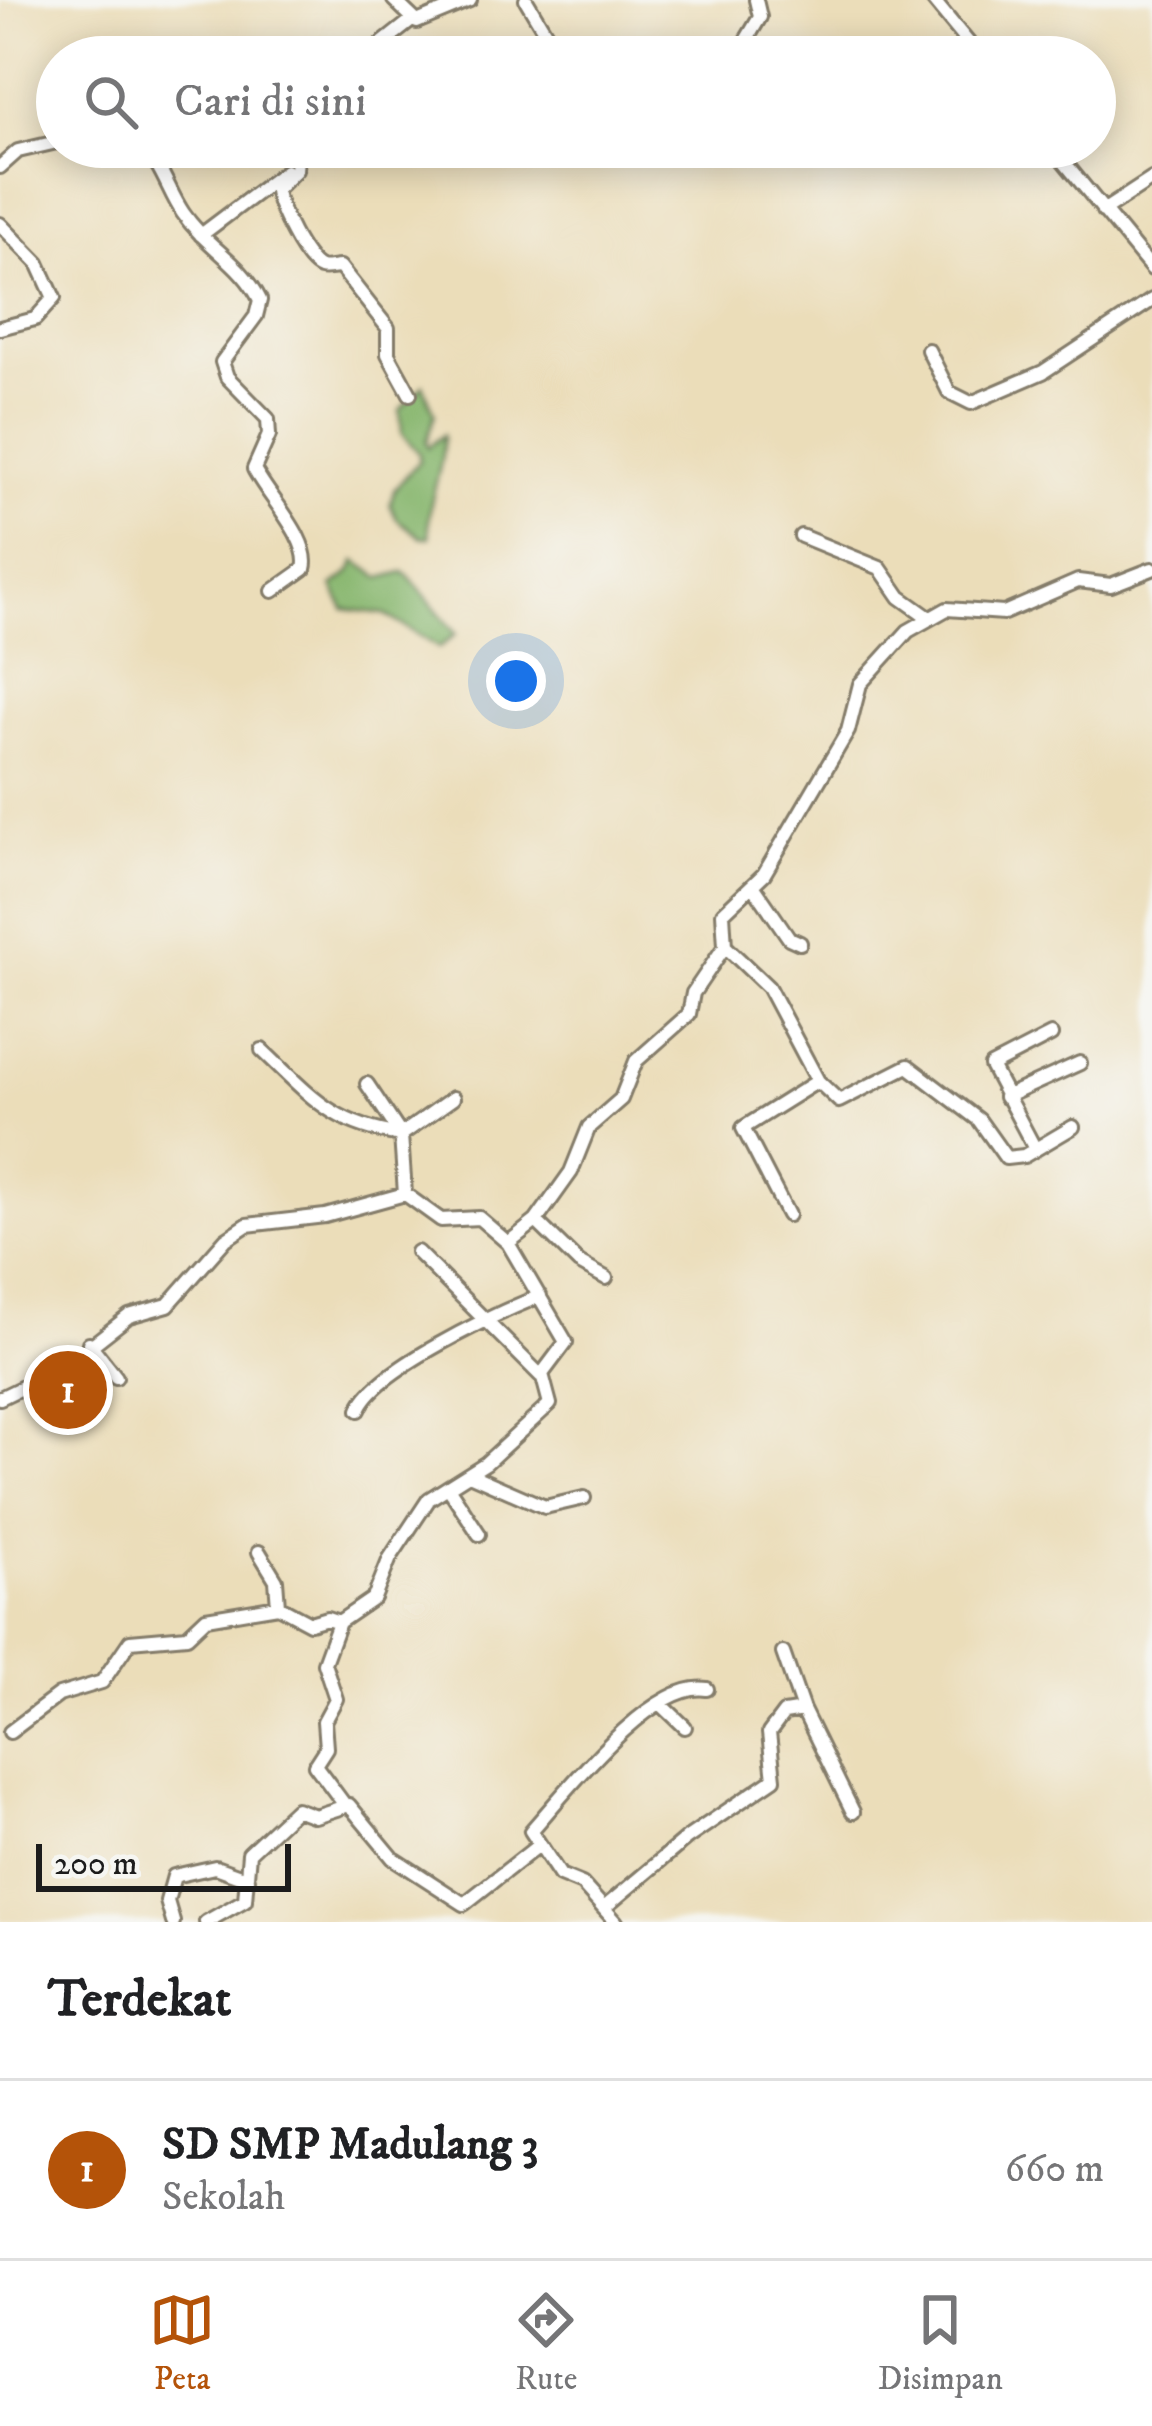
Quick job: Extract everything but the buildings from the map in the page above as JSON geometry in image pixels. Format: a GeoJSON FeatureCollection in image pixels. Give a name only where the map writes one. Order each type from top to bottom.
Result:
{"type":"FeatureCollection","features":[{"type":"Feature","properties":{"kind":"street"},"geometry":{"type":"LineString","coordinates":[[394,0],[417,22],[470,0]]}},
{"type":"Feature","properties":{"kind":"street"},"geometry":{"type":"LineString","coordinates":[[526,0],[547,36]]}},
{"type":"Feature","properties":{"kind":"street"},"geometry":{"type":"LineString","coordinates":[[749,36],[760,17],[756,0]]}},
{"type":"Feature","properties":{"kind":"street"},"geometry":{"type":"LineString","coordinates":[[933,0],[963,36]]}},
{"type":"Feature","properties":{"kind":"street"},"geometry":{"type":"LineString","coordinates":[[392,36],[412,20]]}},
{"type":"Feature","properties":{"kind":"street"},"geometry":{"type":"LineString","coordinates":[[0,167],[18,151],[36,147]]}},
{"type":"Feature","properties":{"kind":"street"},"geometry":{"type":"LineString","coordinates":[[160,168],[183,213],[201,235],[230,257],[260,300],[256,316],[222,362],[227,377],[268,419],[269,435],[254,469],[275,509],[304,544],[304,569],[273,591]]}},
{"type":"Feature","properties":{"kind":"street"},"geometry":{"type":"LineString","coordinates":[[201,235],[282,168]]}},
{"type":"Feature","properties":{"kind":"street"},"geometry":{"type":"LineString","coordinates":[[290,168],[276,190],[279,208],[314,262],[323,268],[340,266],[368,295],[388,328],[388,354],[410,394]]}},
{"type":"Feature","properties":{"kind":"street"},"geometry":{"type":"LineString","coordinates":[[1069,168],[1152,269]]}},
{"type":"Feature","properties":{"kind":"street"},"geometry":{"type":"LineString","coordinates":[[1103,211],[1152,178]]}},
{"type":"Feature","properties":{"kind":"street"},"geometry":{"type":"LineString","coordinates":[[0,224],[38,263],[54,298],[34,319],[0,328]]}},
{"type":"Feature","properties":{"kind":"street"},"geometry":{"type":"LineString","coordinates":[[928,350],[949,392],[971,403],[1043,372],[1152,300]]}},
{"type":"Feature","properties":{"kind":"street"},"geometry":{"type":"LineString","coordinates":[[801,536],[880,568],[900,597],[928,616]]}},
{"type":"Feature","properties":{"kind":"street"},"geometry":{"type":"LineString","coordinates":[[508,1243],[536,1221],[574,1167],[592,1122],[621,1099],[636,1061],[685,1019],[693,993],[725,946],[723,914],[754,887],[848,731],[860,684],[883,664],[901,638],[928,616],[947,609],[1004,614],[1078,580],[1111,585],[1152,569]]}},
{"type":"Feature","properties":{"kind":"street"},"geometry":{"type":"LineString","coordinates":[[754,887],[790,938],[800,943]]}},
{"type":"Feature","properties":{"kind":"street"},"geometry":{"type":"LineString","coordinates":[[725,946],[776,998],[818,1081],[834,1099],[845,1101],[903,1067],[912,1067],[980,1120],[1003,1156],[1010,1159],[1073,1127]]}},
{"type":"Feature","properties":{"kind":"street"},"geometry":{"type":"LineString","coordinates":[[1035,1149],[992,1072],[995,1060],[1051,1035]]}},
{"type":"Feature","properties":{"kind":"street"},"geometry":{"type":"LineString","coordinates":[[262,1049],[327,1113],[349,1125],[401,1135],[453,1097]]}},
{"type":"Feature","properties":{"kind":"street"},"geometry":{"type":"LineString","coordinates":[[1005,1096],[1080,1063]]}},
{"type":"Feature","properties":{"kind":"street"},"geometry":{"type":"LineString","coordinates":[[788,1215],[743,1128],[818,1081]]}},
{"type":"Feature","properties":{"kind":"street"},"geometry":{"type":"LineString","coordinates":[[368,1084],[401,1135],[405,1194]]}},
{"type":"Feature","properties":{"kind":"street"},"geometry":{"type":"LineString","coordinates":[[405,1194],[441,1220],[479,1218],[508,1243],[566,1345],[542,1376]]}},
{"type":"Feature","properties":{"kind":"street"},"geometry":{"type":"LineString","coordinates":[[0,1398],[64,1367],[129,1316],[168,1305],[226,1239],[247,1225],[325,1216],[405,1194]]}},
{"type":"Feature","properties":{"kind":"street"},"geometry":{"type":"LineString","coordinates":[[536,1221],[579,1263],[606,1278]]}},
{"type":"Feature","properties":{"kind":"street"},"geometry":{"type":"LineString","coordinates":[[418,1252],[542,1376],[548,1407],[450,1490],[429,1499],[415,1515],[370,1603],[339,1622],[324,1663],[335,1704],[324,1721],[327,1744],[315,1765],[344,1804],[381,1838],[393,1858],[464,1904],[539,1844]]}},
{"type":"Feature","properties":{"kind":"street"},"geometry":{"type":"LineString","coordinates":[[359,1410],[378,1382],[482,1319],[540,1296]]}},
{"type":"Feature","properties":{"kind":"street"},"geometry":{"type":"LineString","coordinates":[[89,1343],[116,1377]]}},
{"type":"Feature","properties":{"kind":"street"},"geometry":{"type":"LineString","coordinates":[[469,1474],[545,1507],[584,1498]]}},
{"type":"Feature","properties":{"kind":"street"},"geometry":{"type":"LineString","coordinates":[[450,1490],[478,1534]]}},
{"type":"Feature","properties":{"kind":"street"},"geometry":{"type":"LineString","coordinates":[[259,1552],[276,1580],[278,1606]]}},
{"type":"Feature","properties":{"kind":"street"},"geometry":{"type":"LineString","coordinates":[[10,1732],[64,1692],[102,1682],[130,1642],[187,1636],[206,1618],[278,1606],[308,1623],[327,1618],[339,1622]]}},
{"type":"Feature","properties":{"kind":"street"},"geometry":{"type":"LineString","coordinates":[[783,1653],[803,1710],[853,1812]]}},
{"type":"Feature","properties":{"kind":"street"},"geometry":{"type":"LineString","coordinates":[[616,1922],[582,1884],[560,1875],[532,1831],[570,1785],[660,1702],[690,1688],[706,1689]]}},
{"type":"Feature","properties":{"kind":"street"},"geometry":{"type":"LineString","coordinates":[[660,1702],[685,1727]]}},
{"type":"Feature","properties":{"kind":"street"},"geometry":{"type":"LineString","coordinates":[[604,1908],[687,1838],[774,1779],[769,1733],[784,1713],[803,1710]]}},
{"type":"Feature","properties":{"kind":"street"},"geometry":{"type":"LineString","coordinates":[[206,1922],[245,1900],[249,1853],[293,1811],[300,1808],[315,1816],[344,1804]]}},
{"type":"Feature","properties":{"kind":"street"},"geometry":{"type":"LineString","coordinates":[[173,1922],[167,1901],[174,1876],[214,1867],[248,1879]]}},
{"type":"Feature","properties":{"kind":"green space"},"geometry":{"type":"Polygon","coordinates":[[[423,385],[435,414],[428,447],[443,435],[430,537],[422,538],[397,519],[390,505],[394,490],[419,461],[419,453],[402,434],[400,410],[423,385]]]}},
{"type":"Feature","properties":{"kind":"green space"},"geometry":{"type":"Polygon","coordinates":[[[356,561],[381,578],[403,572],[409,576],[456,634],[439,648],[384,614],[344,609],[333,586],[351,572],[356,561]]]}},
{"type":"Feature","properties":{"kind":"place","name":"SD SMP Madulang 3"},"geometry":{"type":"Point","coordinates":[68,1390]}}]}
